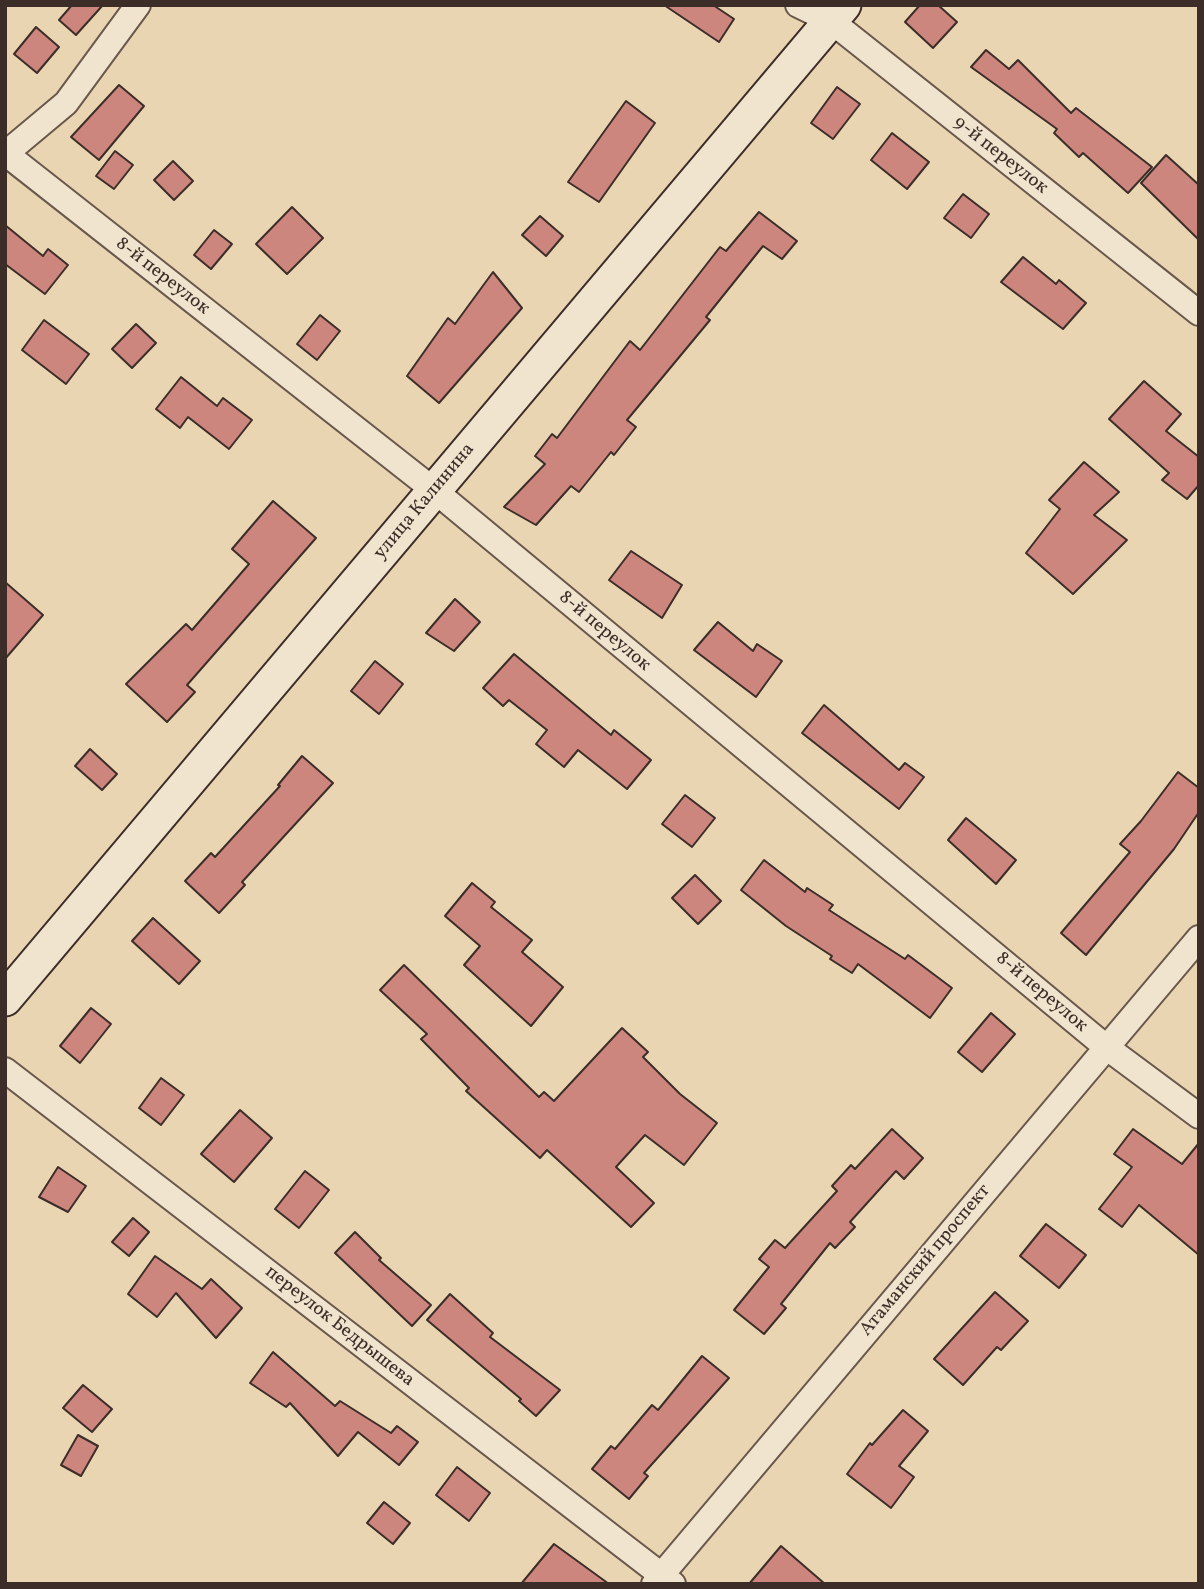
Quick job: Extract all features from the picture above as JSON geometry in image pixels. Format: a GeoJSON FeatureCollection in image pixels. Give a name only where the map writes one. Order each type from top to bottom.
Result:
{"type":"FeatureCollection","features":[{"type":"Feature","properties":{"kind":"main road","name":"улица Калинина"},"geometry":{"type":"LineString","coordinates":[[5,999],[837,13]]}},
{"type":"Feature","properties":{"kind":"street"},"geometry":{"type":"LineString","coordinates":[[5,154],[66,103],[138,5]]}},
{"type":"Feature","properties":{"kind":"street","name":"9-й переулок"},"geometry":{"type":"LineString","coordinates":[[797,5],[837,13],[1199,313]]}},
{"type":"Feature","properties":{"kind":"street","name":"8-й переулок"},"geometry":{"type":"LineString","coordinates":[[5,154],[435,491],[1106,1047],[1199,1116]]}},
{"type":"Feature","properties":{"kind":"street","name":"Атаманский проспект"},"geometry":{"type":"LineString","coordinates":[[663,1581],[1199,938]]}},
{"type":"Feature","properties":{"kind":"street","name":"переулок Бедрышева"},"geometry":{"type":"LineString","coordinates":[[5,1070],[663,1581]]}},
{"type":"Feature","properties":{"kind":"building"},"geometry":{"type":"Polygon","coordinates":[[[72,5],[103,5],[76,35],[59,20],[72,5]]]}},
{"type":"Feature","properties":{"kind":"building"},"geometry":{"type":"Polygon","coordinates":[[[664,5],[713,5],[734,19],[719,42],[664,5]]]}},
{"type":"Feature","properties":{"kind":"building"},"geometry":{"type":"Polygon","coordinates":[[[920,5],[938,5],[957,22],[933,48],[905,22],[920,5]]]}},
{"type":"Feature","properties":{"kind":"building"},"geometry":{"type":"Polygon","coordinates":[[[36,27],[59,47],[37,73],[14,54],[36,27]]]}},
{"type":"Feature","properties":{"kind":"building"},"geometry":{"type":"Polygon","coordinates":[[[986,50],[1009,69],[1018,60],[1071,113],[1076,108],[1152,167],[1128,193],[1083,153],[1079,157],[1054,133],[1057,129],[971,67],[986,50]]]}},
{"type":"Feature","properties":{"kind":"building"},"geometry":{"type":"Polygon","coordinates":[[[119,85],[144,106],[99,160],[71,137],[119,85]]]}},
{"type":"Feature","properties":{"kind":"building"},"geometry":{"type":"Polygon","coordinates":[[[837,87],[860,104],[833,139],[811,123],[837,87]]]}},
{"type":"Feature","properties":{"kind":"building"},"geometry":{"type":"Polygon","coordinates":[[[626,101],[655,123],[599,202],[568,182],[626,101]]]}},
{"type":"Feature","properties":{"kind":"building"},"geometry":{"type":"Polygon","coordinates":[[[892,133],[929,162],[907,189],[871,160],[892,133]]]}},
{"type":"Feature","properties":{"kind":"building"},"geometry":{"type":"Polygon","coordinates":[[[115,151],[133,165],[114,189],[96,176],[115,151]]]}},
{"type":"Feature","properties":{"kind":"building"},"geometry":{"type":"Polygon","coordinates":[[[1166,155],[1199,185],[1199,240],[1141,183],[1166,155]]]}},
{"type":"Feature","properties":{"kind":"building"},"geometry":{"type":"Polygon","coordinates":[[[173,161],[193,181],[174,200],[154,180],[173,161]]]}},
{"type":"Feature","properties":{"kind":"building"},"geometry":{"type":"Polygon","coordinates":[[[963,194],[989,214],[971,238],[944,218],[963,194]]]}},
{"type":"Feature","properties":{"kind":"building"},"geometry":{"type":"Polygon","coordinates":[[[292,207],[323,238],[287,274],[256,244],[292,207]]]}},
{"type":"Feature","properties":{"kind":"building"},"geometry":{"type":"Polygon","coordinates":[[[759,212],[797,241],[782,259],[763,246],[706,317],[710,320],[627,420],[636,427],[614,455],[611,452],[579,492],[571,486],[536,525],[504,507],[545,464],[535,456],[552,434],[557,438],[630,341],[640,350],[720,247],[726,251],[759,212]]]}},
{"type":"Feature","properties":{"kind":"building"},"geometry":{"type":"Polygon","coordinates":[[[540,216],[563,236],[546,256],[522,235],[540,216]]]}},
{"type":"Feature","properties":{"kind":"building"},"geometry":{"type":"Polygon","coordinates":[[[5,225],[43,256],[48,249],[68,265],[45,294],[5,264],[5,225]]]}},
{"type":"Feature","properties":{"kind":"building"},"geometry":{"type":"Polygon","coordinates":[[[214,230],[232,244],[211,269],[194,255],[214,230]]]}},
{"type":"Feature","properties":{"kind":"building"},"geometry":{"type":"Polygon","coordinates":[[[1023,257],[1056,284],[1059,280],[1086,303],[1063,329],[1001,282],[1023,257]]]}},
{"type":"Feature","properties":{"kind":"building"},"geometry":{"type":"Polygon","coordinates":[[[493,272],[522,308],[439,403],[407,376],[448,318],[455,324],[493,272]]]}},
{"type":"Feature","properties":{"kind":"building"},"geometry":{"type":"Polygon","coordinates":[[[320,315],[340,331],[317,360],[297,344],[320,315]]]}},
{"type":"Feature","properties":{"kind":"building"},"geometry":{"type":"Polygon","coordinates":[[[44,320],[89,354],[66,384],[22,350],[44,320]]]}},
{"type":"Feature","properties":{"kind":"building"},"geometry":{"type":"Polygon","coordinates":[[[136,324],[156,343],[132,368],[112,349],[136,324]]]}},
{"type":"Feature","properties":{"kind":"building"},"geometry":{"type":"Polygon","coordinates":[[[181,377],[217,406],[223,398],[252,420],[229,449],[188,417],[180,428],[156,409],[181,377]]]}},
{"type":"Feature","properties":{"kind":"building"},"geometry":{"type":"Polygon","coordinates":[[[1144,381],[1181,414],[1166,431],[1199,457],[1199,485],[1187,499],[1162,480],[1169,473],[1109,419],[1144,381]]]}},
{"type":"Feature","properties":{"kind":"building"},"geometry":{"type":"Polygon","coordinates":[[[1084,462],[1119,492],[1094,515],[1127,540],[1073,594],[1026,553],[1060,509],[1049,500],[1084,462]]]}},
{"type":"Feature","properties":{"kind":"building"},"geometry":{"type":"Polygon","coordinates":[[[273,501],[316,538],[187,685],[195,692],[167,722],[126,684],[186,624],[192,630],[249,564],[232,549],[273,501]]]}},
{"type":"Feature","properties":{"kind":"building"},"geometry":{"type":"Polygon","coordinates":[[[631,551],[682,585],[662,618],[609,580],[631,551]]]}},
{"type":"Feature","properties":{"kind":"building"},"geometry":{"type":"Polygon","coordinates":[[[5,582],[43,615],[5,659],[5,582]]]}},
{"type":"Feature","properties":{"kind":"building"},"geometry":{"type":"Polygon","coordinates":[[[455,599],[480,622],[454,651],[426,633],[455,599]]]}},
{"type":"Feature","properties":{"kind":"building"},"geometry":{"type":"Polygon","coordinates":[[[718,622],[753,651],[757,644],[782,661],[756,697],[694,650],[718,622]]]}},
{"type":"Feature","properties":{"kind":"building"},"geometry":{"type":"Polygon","coordinates":[[[514,654],[611,735],[614,730],[651,760],[627,789],[578,750],[564,767],[536,744],[547,730],[509,700],[503,706],[483,688],[514,654]]]}},
{"type":"Feature","properties":{"kind":"building"},"geometry":{"type":"Polygon","coordinates":[[[375,661],[403,684],[379,714],[351,691],[375,661]]]}},
{"type":"Feature","properties":{"kind":"building"},"geometry":{"type":"Polygon","coordinates":[[[824,705],[899,770],[905,763],[924,777],[899,809],[802,733],[824,705]]]}},
{"type":"Feature","properties":{"kind":"building"},"geometry":{"type":"Polygon","coordinates":[[[90,749],[117,774],[102,790],[75,766],[90,749]]]}},
{"type":"Feature","properties":{"kind":"building"},"geometry":{"type":"Polygon","coordinates":[[[302,756],[333,783],[242,882],[245,885],[219,913],[185,881],[211,853],[215,857],[280,786],[278,785],[302,756]]]}},
{"type":"Feature","properties":{"kind":"building"},"geometry":{"type":"Polygon","coordinates":[[[1178,772],[1199,788],[1199,812],[1174,849],[1086,955],[1061,933],[1130,852],[1120,844],[1178,772]]]}},
{"type":"Feature","properties":{"kind":"building"},"geometry":{"type":"Polygon","coordinates":[[[685,795],[715,818],[692,847],[662,824],[685,795]]]}},
{"type":"Feature","properties":{"kind":"building"},"geometry":{"type":"Polygon","coordinates":[[[966,818],[1016,860],[996,884],[948,840],[966,818]]]}},
{"type":"Feature","properties":{"kind":"building"},"geometry":{"type":"Polygon","coordinates":[[[764,860],[805,892],[807,888],[833,905],[829,910],[905,959],[908,955],[952,988],[930,1018],[858,964],[852,973],[830,959],[832,956],[786,926],[741,890],[764,860]]]}},
{"type":"Feature","properties":{"kind":"building"},"geometry":{"type":"Polygon","coordinates":[[[695,875],[721,901],[698,924],[672,898],[695,875]]]}},
{"type":"Feature","properties":{"kind":"building"},"geometry":{"type":"Polygon","coordinates":[[[472,883],[495,902],[491,907],[532,940],[522,952],[563,987],[531,1026],[464,965],[480,946],[445,916],[472,883]]]}},
{"type":"Feature","properties":{"kind":"building"},"geometry":{"type":"Polygon","coordinates":[[[153,918],[200,961],[179,984],[132,941],[153,918]]]}},
{"type":"Feature","properties":{"kind":"building"},"geometry":{"type":"Polygon","coordinates":[[[404,965],[539,1097],[544,1092],[554,1101],[622,1028],[648,1052],[643,1057],[680,1094],[717,1123],[684,1165],[645,1135],[616,1167],[654,1203],[631,1227],[547,1150],[540,1158],[466,1091],[469,1088],[421,1039],[427,1034],[380,990],[404,965]]]}},
{"type":"Feature","properties":{"kind":"building"},"geometry":{"type":"Polygon","coordinates":[[[91,1008],[111,1024],[80,1063],[60,1046],[91,1008]]]}},
{"type":"Feature","properties":{"kind":"building"},"geometry":{"type":"Polygon","coordinates":[[[991,1013],[1015,1034],[982,1072],[958,1052],[991,1013]]]}},
{"type":"Feature","properties":{"kind":"building"},"geometry":{"type":"Polygon","coordinates":[[[161,1078],[184,1095],[161,1125],[139,1108],[161,1078]]]}},
{"type":"Feature","properties":{"kind":"building"},"geometry":{"type":"Polygon","coordinates":[[[240,1110],[272,1138],[234,1182],[201,1154],[240,1110]]]}},
{"type":"Feature","properties":{"kind":"building"},"geometry":{"type":"Polygon","coordinates":[[[892,1129],[923,1158],[904,1179],[896,1171],[850,1222],[855,1227],[835,1248],[830,1243],[781,1304],[786,1308],[764,1334],[734,1310],[769,1267],[759,1259],[775,1240],[785,1248],[837,1191],[832,1186],[851,1165],[855,1169],[892,1129]]]}},
{"type":"Feature","properties":{"kind":"building"},"geometry":{"type":"Polygon","coordinates":[[[1133,1129],[1182,1164],[1199,1143],[1199,1255],[1139,1205],[1122,1227],[1099,1209],[1132,1167],[1114,1154],[1133,1129]]]}},
{"type":"Feature","properties":{"kind":"building"},"geometry":{"type":"Polygon","coordinates":[[[58,1167],[86,1186],[68,1212],[39,1197],[58,1167]]]}},
{"type":"Feature","properties":{"kind":"building"},"geometry":{"type":"Polygon","coordinates":[[[305,1171],[329,1190],[299,1228],[275,1209],[305,1171]]]}},
{"type":"Feature","properties":{"kind":"building"},"geometry":{"type":"Polygon","coordinates":[[[133,1218],[149,1232],[129,1256],[112,1242],[133,1218]]]}},
{"type":"Feature","properties":{"kind":"building"},"geometry":{"type":"Polygon","coordinates":[[[1046,1224],[1086,1255],[1059,1288],[1020,1256],[1046,1224]]]}},
{"type":"Feature","properties":{"kind":"building"},"geometry":{"type":"Polygon","coordinates":[[[355,1232],[381,1258],[379,1260],[431,1305],[412,1326],[335,1253],[355,1232]]]}},
{"type":"Feature","properties":{"kind":"building"},"geometry":{"type":"Polygon","coordinates":[[[155,1256],[202,1289],[211,1279],[242,1308],[216,1338],[176,1293],[157,1317],[128,1294],[155,1256]]]}},
{"type":"Feature","properties":{"kind":"building"},"geometry":{"type":"Polygon","coordinates":[[[995,1292],[1028,1321],[1001,1350],[997,1347],[963,1385],[934,1359],[995,1292]]]}},
{"type":"Feature","properties":{"kind":"building"},"geometry":{"type":"Polygon","coordinates":[[[450,1294],[493,1333],[490,1337],[560,1390],[536,1416],[519,1401],[521,1399],[427,1320],[450,1294]]]}},
{"type":"Feature","properties":{"kind":"building"},"geometry":{"type":"Polygon","coordinates":[[[273,1352],[335,1406],[340,1401],[391,1433],[397,1426],[418,1442],[399,1465],[358,1432],[338,1456],[290,1403],[286,1407],[250,1383],[273,1352]]]}},
{"type":"Feature","properties":{"kind":"building"},"geometry":{"type":"Polygon","coordinates":[[[702,1356],[729,1378],[644,1473],[648,1476],[629,1499],[592,1469],[611,1446],[615,1449],[652,1405],[658,1410],[702,1356]]]}},
{"type":"Feature","properties":{"kind":"building"},"geometry":{"type":"Polygon","coordinates":[[[83,1385],[112,1409],[92,1432],[63,1408],[83,1385]]]}},
{"type":"Feature","properties":{"kind":"building"},"geometry":{"type":"Polygon","coordinates":[[[903,1410],[928,1431],[899,1466],[914,1477],[891,1508],[847,1474],[870,1443],[872,1445],[903,1410]]]}},
{"type":"Feature","properties":{"kind":"building"},"geometry":{"type":"Polygon","coordinates":[[[78,1435],[98,1446],[81,1476],[61,1465],[78,1435]]]}},
{"type":"Feature","properties":{"kind":"building"},"geometry":{"type":"Polygon","coordinates":[[[457,1467],[490,1493],[469,1521],[436,1495],[457,1467]]]}},
{"type":"Feature","properties":{"kind":"building"},"geometry":{"type":"Polygon","coordinates":[[[384,1502],[410,1523],[393,1544],[367,1523],[384,1502]]]}},
{"type":"Feature","properties":{"kind":"building"},"geometry":{"type":"Polygon","coordinates":[[[554,1544],[609,1584],[521,1584],[554,1544]]]}},
{"type":"Feature","properties":{"kind":"building"},"geometry":{"type":"Polygon","coordinates":[[[781,1546],[825,1584],[749,1584],[781,1546]]]}}]}
